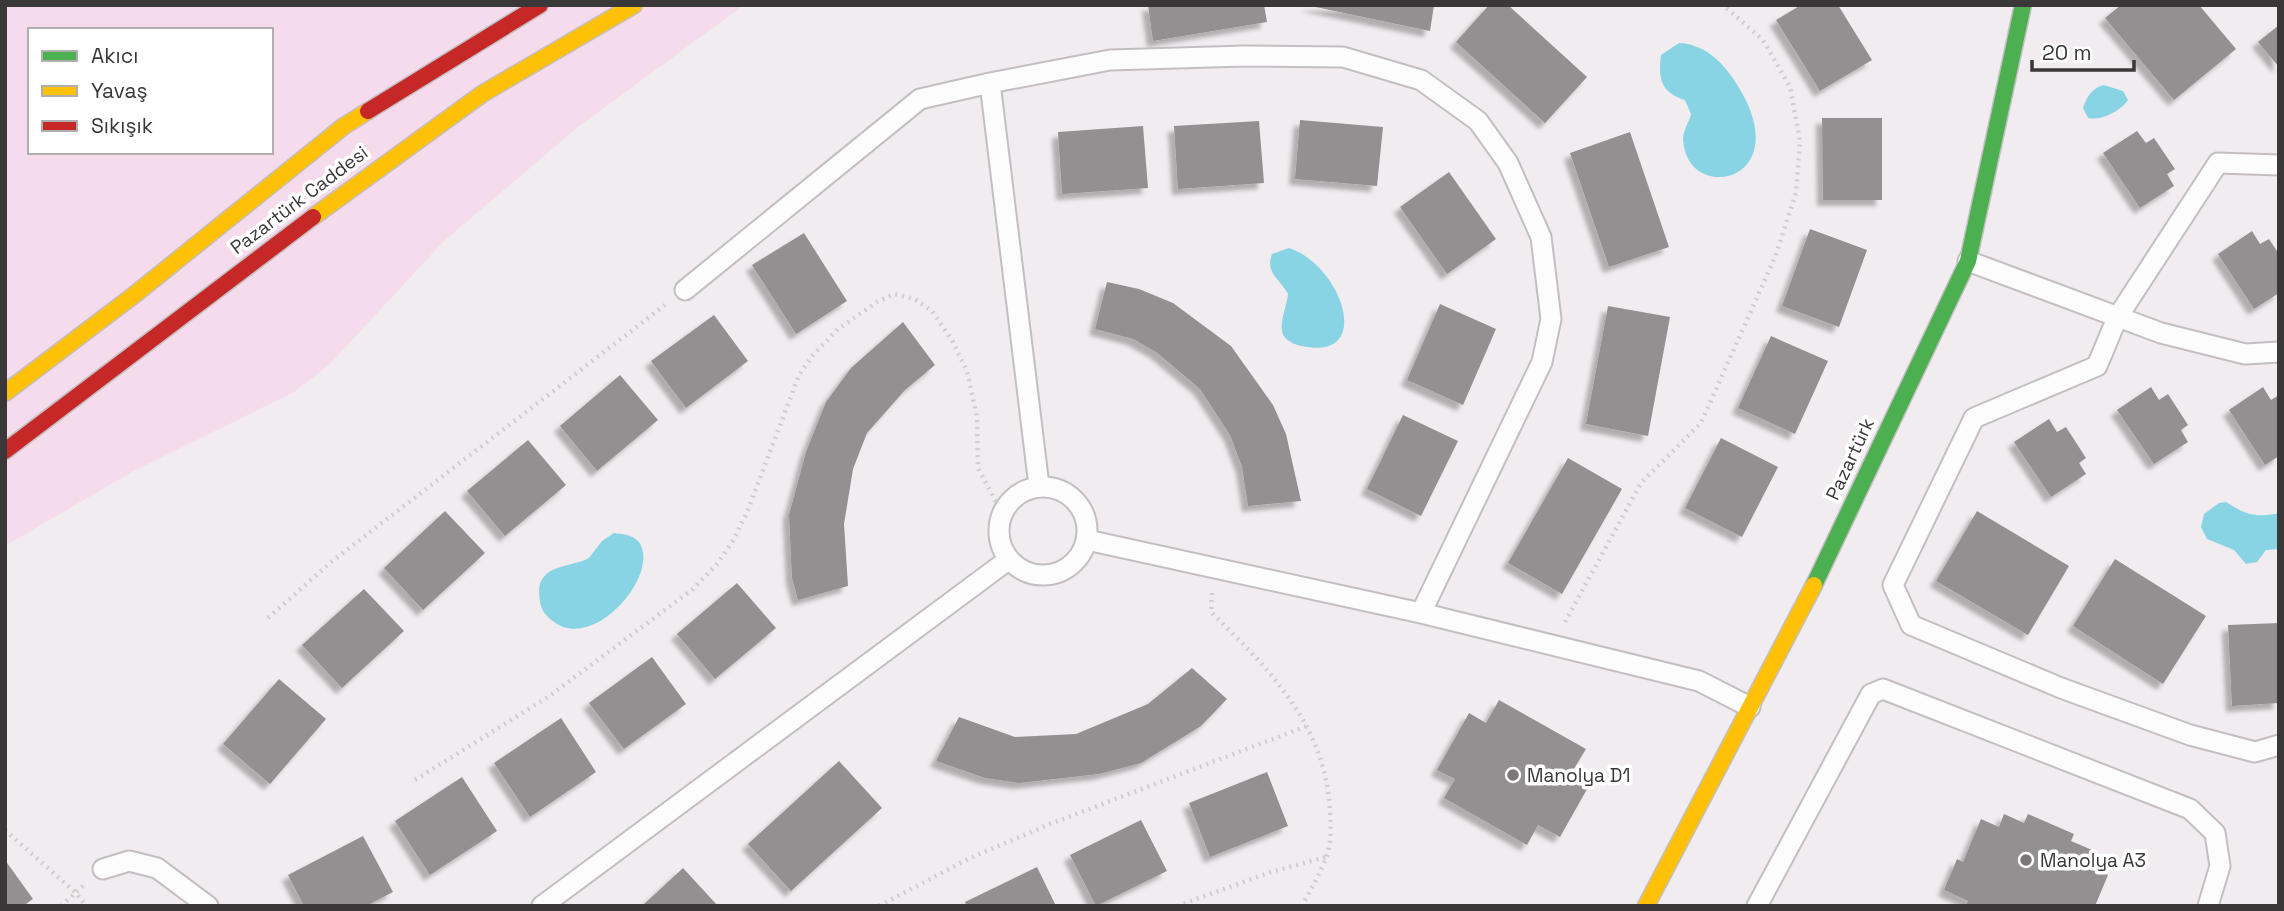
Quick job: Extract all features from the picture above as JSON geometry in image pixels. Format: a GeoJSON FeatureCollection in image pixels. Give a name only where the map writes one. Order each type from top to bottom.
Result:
{"type":"FeatureCollection","features":[{"type":"Feature","properties":{"kind":"street","name":"Pazartürk Caddesi"},"geometry":{"type":"LineString","coordinates":[[5,393],[134,295],[344,127],[540,5]]}},
{"type":"Feature","properties":{"kind":"street","name":"Pazartürk Caddesi"},"geometry":{"type":"LineString","coordinates":[[5,451],[420,136],[482,94],[634,5]]}},
{"type":"Feature","properties":{"kind":"street","name":"Pazartürk"},"geometry":{"type":"LineString","coordinates":[[1646,906],[1814,585],[1968,261],[2023,5]]}},
{"type":"Feature","properties":{"kind":"lane"},"geometry":{"type":"LineString","coordinates":[[685,290],[920,99],[1110,60],[1245,56],[1343,57],[1421,80],[1478,121],[1508,163],[1541,237],[1551,319],[1542,362],[1421,613]]}},
{"type":"Feature","properties":{"kind":"lane"},"geometry":{"type":"LineString","coordinates":[[990,83],[1039,486]]}},
{"type":"Feature","properties":{"kind":"lane"},"geometry":{"type":"LineString","coordinates":[[2279,165],[2218,163],[2117,318],[2097,366],[1974,418],[1893,585],[1911,625],[2061,688],[2190,735],[2255,752],[2279,745]]}},
{"type":"Feature","properties":{"kind":"lane"},"geometry":{"type":"LineString","coordinates":[[1968,261],[2117,318],[2245,354],[2279,352]]}},
{"type":"Feature","properties":{"kind":"lane"},"geometry":{"type":"LineString","coordinates":[[1039,486],[1066,492],[1084,513],[1087,541],[1076,563],[1054,575],[1028,574],[1008,560],[998,537],[1002,513],[1017,494],[1039,486]]}},
{"type":"Feature","properties":{"kind":"lane"},"geometry":{"type":"LineString","coordinates":[[1087,541],[1421,613],[1699,681],[1750,707]]}},
{"type":"Feature","properties":{"kind":"lane"},"geometry":{"type":"LineString","coordinates":[[542,906],[1008,560]]}},
{"type":"Feature","properties":{"kind":"lane"},"geometry":{"type":"LineString","coordinates":[[1757,906],[1871,694],[1883,689],[2190,809],[2215,833],[2220,866],[2208,906]]}},
{"type":"Feature","properties":{"kind":"lane"},"geometry":{"type":"LineString","coordinates":[[103,869],[130,861],[157,867],[208,906]]}},
{"type":"Feature","properties":{"kind":"path"},"geometry":{"type":"LineString","coordinates":[[1553,645],[1641,483],[1701,423],[1775,257],[1796,193],[1800,141],[1790,87],[1763,40],[1723,5]]}},
{"type":"Feature","properties":{"kind":"path"},"geometry":{"type":"LineString","coordinates":[[268,618],[330,564],[685,290]]}},
{"type":"Feature","properties":{"kind":"path"},"geometry":{"type":"LineString","coordinates":[[415,780],[548,697],[693,589],[734,539],[748,510],[799,375],[813,355],[838,329],[885,298],[894,294],[915,299],[932,311],[952,340],[967,371],[977,417],[978,468],[1002,513]]}},
{"type":"Feature","properties":{"kind":"path"},"geometry":{"type":"LineString","coordinates":[[1213,569],[1211,612],[1274,675],[1307,726],[1328,780],[1331,834],[1327,856],[1302,906]]}},
{"type":"Feature","properties":{"kind":"path"},"geometry":{"type":"LineString","coordinates":[[879,906],[968,859],[1038,829],[1307,726]]}},
{"type":"Feature","properties":{"kind":"path"},"geometry":{"type":"LineString","coordinates":[[5,830],[76,893],[86,906]]}},
{"type":"Feature","properties":{"kind":"path"},"geometry":{"type":"LineString","coordinates":[[1177,906],[1271,872],[1327,856]]}},
{"type":"Feature","properties":{"kind":"shaded area"},"geometry":{"type":"Polygon","coordinates":[[[5,5],[744,5],[578,127],[444,241],[329,365],[294,392],[130,473],[5,546],[5,5]]]}},
{"type":"Feature","properties":{"kind":"water"},"geometry":{"type":"Polygon","coordinates":[[[1679,43],[1696,46],[1717,60],[1734,80],[1752,115],[1756,142],[1749,161],[1736,173],[1719,177],[1702,173],[1689,160],[1683,139],[1691,114],[1685,100],[1666,89],[1660,71],[1661,55],[1679,43]]]}},
{"type":"Feature","properties":{"kind":"water"},"geometry":{"type":"Polygon","coordinates":[[[2104,85],[2123,91],[2128,100],[2110,114],[2088,118],[2083,108],[2086,100],[2093,90],[2104,85]]]}},
{"type":"Feature","properties":{"kind":"water"},"geometry":{"type":"Polygon","coordinates":[[[1289,248],[1308,258],[1324,273],[1336,291],[1343,309],[1344,327],[1338,340],[1325,347],[1302,346],[1283,334],[1282,323],[1288,294],[1272,271],[1270,261],[1272,254],[1289,248]]]}},
{"type":"Feature","properties":{"kind":"water"},"geometry":{"type":"Polygon","coordinates":[[[2226,502],[2251,514],[2279,513],[2279,549],[2266,550],[2257,562],[2246,564],[2234,550],[2207,539],[2201,527],[2204,514],[2219,503],[2226,502]]]}},
{"type":"Feature","properties":{"kind":"water"},"geometry":{"type":"Polygon","coordinates":[[[614,533],[631,536],[639,542],[643,556],[641,572],[633,589],[605,618],[588,627],[570,628],[554,622],[541,605],[539,589],[542,580],[554,569],[589,558],[602,541],[614,533]]]}},
{"type":"Feature","properties":{"kind":"building"},"geometry":{"type":"Polygon","coordinates":[[[1148,5],[1264,5],[1267,22],[1153,41],[1148,5]]]}},
{"type":"Feature","properties":{"kind":"building"},"geometry":{"type":"Polygon","coordinates":[[[1306,5],[1434,5],[1430,31],[1306,5]]]}},
{"type":"Feature","properties":{"kind":"building"},"geometry":{"type":"Polygon","coordinates":[[[1489,5],[1508,5],[1587,77],[1545,123],[1456,42],[1489,5]]]}},
{"type":"Feature","properties":{"kind":"building"},"geometry":{"type":"Polygon","coordinates":[[[1801,5],[1838,5],[1872,60],[1820,91],[1776,20],[1801,5]]]}},
{"type":"Feature","properties":{"kind":"building"},"geometry":{"type":"Polygon","coordinates":[[[2121,5],[2199,5],[2236,49],[2174,100],[2105,18],[2121,5]]]}},
{"type":"Feature","properties":{"kind":"building"},"geometry":{"type":"Polygon","coordinates":[[[2279,25],[2279,67],[2258,42],[2279,25]]]}},
{"type":"Feature","properties":{"kind":"building"},"geometry":{"type":"Polygon","coordinates":[[[1822,118],[1882,118],[1882,200],[1823,200],[1822,118]]]}},
{"type":"Feature","properties":{"kind":"building"},"geometry":{"type":"Polygon","coordinates":[[[1300,120],[1383,127],[1377,186],[1295,179],[1300,120]]]}},
{"type":"Feature","properties":{"kind":"building"},"geometry":{"type":"Polygon","coordinates":[[[1259,121],[1264,183],[1178,189],[1174,126],[1259,121]]]}},
{"type":"Feature","properties":{"kind":"building"},"geometry":{"type":"Polygon","coordinates":[[[1143,126],[1148,188],[1062,194],[1058,132],[1143,126]]]}},
{"type":"Feature","properties":{"kind":"building"},"geometry":{"type":"Polygon","coordinates":[[[2137,131],[2146,143],[2154,138],[2175,169],[2167,174],[2174,186],[2140,208],[2103,153],[2137,131]]]}},
{"type":"Feature","properties":{"kind":"building"},"geometry":{"type":"Polygon","coordinates":[[[1630,132],[1669,247],[1609,267],[1570,153],[1630,132]]]}},
{"type":"Feature","properties":{"kind":"building"},"geometry":{"type":"Polygon","coordinates":[[[1449,172],[1496,239],[1447,274],[1400,207],[1449,172]]]}},
{"type":"Feature","properties":{"kind":"building"},"geometry":{"type":"Polygon","coordinates":[[[1810,229],[1867,250],[1839,327],[1782,306],[1810,229]]]}},
{"type":"Feature","properties":{"kind":"building"},"geometry":{"type":"Polygon","coordinates":[[[2252,231],[2260,244],[2269,239],[2279,254],[2279,293],[2254,309],[2218,254],[2252,231]]]}},
{"type":"Feature","properties":{"kind":"building"},"geometry":{"type":"Polygon","coordinates":[[[804,233],[847,301],[796,334],[752,265],[804,233]]]}},
{"type":"Feature","properties":{"kind":"building"},"geometry":{"type":"Polygon","coordinates":[[[1107,282],[1139,289],[1173,303],[1231,346],[1273,405],[1286,434],[1301,501],[1248,506],[1242,467],[1230,435],[1200,389],[1156,352],[1133,339],[1095,329],[1107,282]]]}},
{"type":"Feature","properties":{"kind":"building"},"geometry":{"type":"Polygon","coordinates":[[[1440,304],[1496,329],[1463,405],[1407,380],[1440,304]]]}},
{"type":"Feature","properties":{"kind":"building"},"geometry":{"type":"Polygon","coordinates":[[[1608,306],[1670,317],[1648,436],[1586,424],[1608,306]]]}},
{"type":"Feature","properties":{"kind":"building"},"geometry":{"type":"Polygon","coordinates":[[[714,315],[748,361],[686,408],[651,361],[714,315]]]}},
{"type":"Feature","properties":{"kind":"building"},"geometry":{"type":"Polygon","coordinates":[[[903,322],[935,365],[905,390],[867,433],[853,469],[844,524],[848,586],[798,600],[792,578],[789,515],[806,452],[826,402],[851,368],[903,322]]]}},
{"type":"Feature","properties":{"kind":"building"},"geometry":{"type":"Polygon","coordinates":[[[1771,336],[1828,361],[1795,434],[1738,408],[1771,336]]]}},
{"type":"Feature","properties":{"kind":"building"},"geometry":{"type":"Polygon","coordinates":[[[620,375],[658,420],[597,471],[560,426],[620,375]]]}},
{"type":"Feature","properties":{"kind":"building"},"geometry":{"type":"Polygon","coordinates":[[[2151,387],[2159,400],[2168,394],[2188,425],[2181,430],[2188,442],[2154,464],[2117,410],[2151,387]]]}},
{"type":"Feature","properties":{"kind":"building"},"geometry":{"type":"Polygon","coordinates":[[[2263,387],[2271,400],[2279,395],[2279,456],[2265,465],[2229,410],[2263,387]]]}},
{"type":"Feature","properties":{"kind":"building"},"geometry":{"type":"Polygon","coordinates":[[[1403,415],[1458,441],[1421,516],[1367,489],[1403,415]]]}},
{"type":"Feature","properties":{"kind":"building"},"geometry":{"type":"Polygon","coordinates":[[[2049,419],[2057,432],[2066,427],[2086,458],[2079,463],[2086,474],[2051,497],[2014,442],[2049,419]]]}},
{"type":"Feature","properties":{"kind":"building"},"geometry":{"type":"Polygon","coordinates":[[[1721,438],[1778,467],[1742,537],[1685,508],[1721,438]]]}},
{"type":"Feature","properties":{"kind":"building"},"geometry":{"type":"Polygon","coordinates":[[[528,440],[566,485],[505,536],[467,491],[528,440]]]}},
{"type":"Feature","properties":{"kind":"building"},"geometry":{"type":"Polygon","coordinates":[[[1568,458],[1622,489],[1562,594],[1508,563],[1568,458]]]}},
{"type":"Feature","properties":{"kind":"building"},"geometry":{"type":"Polygon","coordinates":[[[445,511],[485,553],[423,610],[384,568],[445,511]]]}},
{"type":"Feature","properties":{"kind":"building"},"geometry":{"type":"Polygon","coordinates":[[[1977,511],[2069,566],[2028,635],[1936,581],[1977,511]]]}},
{"type":"Feature","properties":{"kind":"building"},"geometry":{"type":"Polygon","coordinates":[[[2115,559],[2206,616],[2163,684],[2073,626],[2115,559]]]}},
{"type":"Feature","properties":{"kind":"building"},"geometry":{"type":"Polygon","coordinates":[[[737,583],[776,628],[715,679],[677,634],[737,583]]]}},
{"type":"Feature","properties":{"kind":"building"},"geometry":{"type":"Polygon","coordinates":[[[364,589],[404,631],[342,688],[302,645],[364,589]]]}},
{"type":"Feature","properties":{"kind":"building"},"geometry":{"type":"Polygon","coordinates":[[[2279,623],[2279,703],[2232,706],[2228,625],[2279,623]]]}},
{"type":"Feature","properties":{"kind":"building"},"geometry":{"type":"Polygon","coordinates":[[[652,657],[686,704],[624,749],[589,703],[652,657]]]}},
{"type":"Feature","properties":{"kind":"building"},"geometry":{"type":"Polygon","coordinates":[[[1192,668],[1227,699],[1201,726],[1141,763],[1099,774],[1019,783],[985,778],[936,761],[959,717],[1015,737],[1076,734],[1148,704],[1192,668]]]}},
{"type":"Feature","properties":{"kind":"building"},"geometry":{"type":"Polygon","coordinates":[[[279,679],[326,719],[270,784],[223,744],[279,679]]]}},
{"type":"Feature","properties":{"kind":"building","name":"Manolya D1"},"geometry":{"type":"Polygon","coordinates":[[[1499,700],[1586,749],[1572,772],[1591,782],[1560,837],[1538,825],[1527,845],[1444,798],[1455,779],[1437,770],[1469,713],[1486,723],[1499,700]]]}},
{"type":"Feature","properties":{"kind":"building"},"geometry":{"type":"Polygon","coordinates":[[[561,718],[596,772],[530,817],[494,763],[561,718]]]}},
{"type":"Feature","properties":{"kind":"building"},"geometry":{"type":"Polygon","coordinates":[[[839,761],[882,808],[791,891],[748,844],[839,761]]]}},
{"type":"Feature","properties":{"kind":"building"},"geometry":{"type":"Polygon","coordinates":[[[1267,772],[1288,826],[1210,857],[1189,803],[1267,772]]]}},
{"type":"Feature","properties":{"kind":"building"},"geometry":{"type":"Polygon","coordinates":[[[462,777],[497,831],[430,875],[395,821],[462,777]]]}},
{"type":"Feature","properties":{"kind":"building","name":"Manolya A3"},"geometry":{"type":"Polygon","coordinates":[[[2004,814],[2024,823],[2028,814],[2074,834],[2071,841],[2092,850],[2086,865],[2108,875],[2095,906],[1966,906],[1968,901],[1944,890],[1957,859],[1963,862],[1981,819],[1999,827],[2004,814]]]}},
{"type":"Feature","properties":{"kind":"building"},"geometry":{"type":"Polygon","coordinates":[[[1141,820],[1167,871],[1096,906],[1070,855],[1141,820]]]}},
{"type":"Feature","properties":{"kind":"building"},"geometry":{"type":"Polygon","coordinates":[[[363,836],[393,892],[366,906],[304,906],[288,875],[363,836]]]}},
{"type":"Feature","properties":{"kind":"building"},"geometry":{"type":"Polygon","coordinates":[[[5,860],[33,899],[23,906],[5,906],[5,860]]]}},
{"type":"Feature","properties":{"kind":"building"},"geometry":{"type":"Polygon","coordinates":[[[1037,867],[1056,906],[967,906],[965,902],[1037,867]]]}},
{"type":"Feature","properties":{"kind":"building"},"geometry":{"type":"Polygon","coordinates":[[[683,868],[718,906],[642,906],[683,868]]]}},
{"type":"Feature","properties":{"kind":"traffic: fast"},"geometry":{"type":"LineString","coordinates":[[1814,585],[1968,261],[2023,5]]}},
{"type":"Feature","properties":{"kind":"traffic: slow"},"geometry":{"type":"LineString","coordinates":[[313,217],[482,94],[634,5]]}},
{"type":"Feature","properties":{"kind":"traffic: slow"},"geometry":{"type":"LineString","coordinates":[[5,393],[134,295],[344,126],[368,111]]}},
{"type":"Feature","properties":{"kind":"traffic: slow"},"geometry":{"type":"LineString","coordinates":[[1646,906],[1814,585]]}},
{"type":"Feature","properties":{"kind":"traffic: jam"},"geometry":{"type":"LineString","coordinates":[[368,111],[540,5]]}},
{"type":"Feature","properties":{"kind":"traffic: jam"},"geometry":{"type":"LineString","coordinates":[[5,451],[313,217]]}},
{"type":"Feature","properties":{"kind":"place","name":"Manolya D1"},"geometry":{"type":"Point","coordinates":[1513,775]}},
{"type":"Feature","properties":{"kind":"place","name":"Manolya A3"},"geometry":{"type":"Point","coordinates":[2026,860]}}]}
